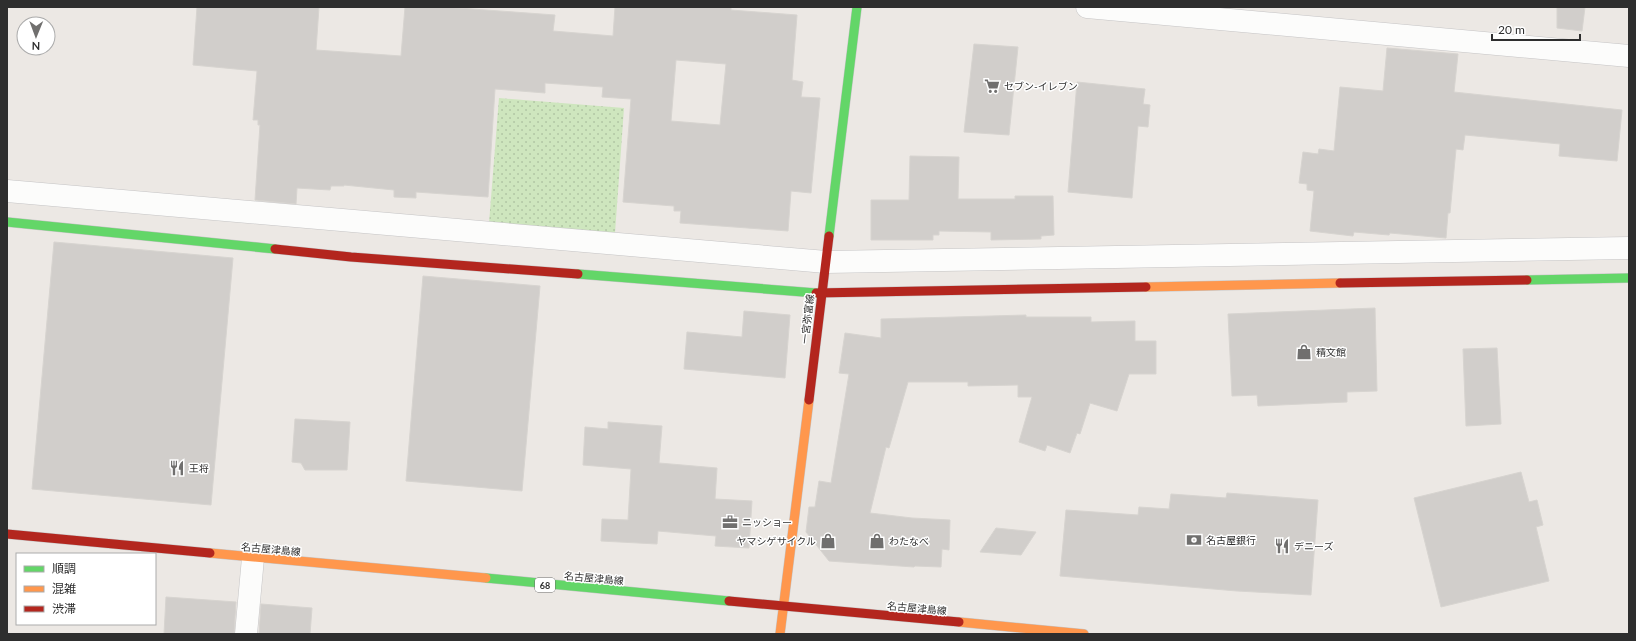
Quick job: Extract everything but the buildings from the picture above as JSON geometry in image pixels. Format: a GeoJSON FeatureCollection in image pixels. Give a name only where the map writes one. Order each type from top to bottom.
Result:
{"type":"FeatureCollection","features":[{"type":"Feature","properties":{"kind":"main road","name":"一宮弥富線"},"geometry":{"type":"LineString","coordinates":[[780,634],[857,7]]}},
{"type":"Feature","properties":{"kind":"main road"},"geometry":{"type":"LineString","coordinates":[[7,222],[358,258],[821,293],[1629,278]]}},
{"type":"Feature","properties":{"kind":"main road","name":"名古屋津島線"},"geometry":{"type":"LineString","coordinates":[[7,534],[1084,634]]}},
{"type":"Feature","properties":{"kind":"street"},"geometry":{"type":"LineString","coordinates":[[1087,7],[1629,56]]}},
{"type":"Feature","properties":{"kind":"street"},"geometry":{"type":"LineString","coordinates":[[7,191],[826,262],[1629,248]]}},
{"type":"Feature","properties":{"kind":"street"},"geometry":{"type":"LineString","coordinates":[[246,634],[253,558]]}},
{"type":"Feature","properties":{"kind":"green space"},"geometry":{"type":"Polygon","coordinates":[[[499,98],[624,108],[615,233],[489,223],[499,98]]]}},
{"type":"Feature","properties":{"kind":"traffic: fast"},"geometry":{"type":"LineString","coordinates":[[829,236],[857,7]]}},
{"type":"Feature","properties":{"kind":"traffic: fast"},"geometry":{"type":"LineString","coordinates":[[7,222],[275,249]]}},
{"type":"Feature","properties":{"kind":"traffic: fast"},"geometry":{"type":"LineString","coordinates":[[578,274],[816,293]]}},
{"type":"Feature","properties":{"kind":"traffic: fast"},"geometry":{"type":"LineString","coordinates":[[1527,280],[1629,278]]}},
{"type":"Feature","properties":{"kind":"traffic: fast"},"geometry":{"type":"LineString","coordinates":[[486,578],[729,601]]}},
{"type":"Feature","properties":{"kind":"traffic: slow"},"geometry":{"type":"LineString","coordinates":[[1146,287],[1340,283]]}},
{"type":"Feature","properties":{"kind":"traffic: slow"},"geometry":{"type":"LineString","coordinates":[[780,634],[809,400]]}},
{"type":"Feature","properties":{"kind":"traffic: slow"},"geometry":{"type":"LineString","coordinates":[[210,553],[486,578]]}},
{"type":"Feature","properties":{"kind":"traffic: slow"},"geometry":{"type":"LineString","coordinates":[[959,622],[1084,634]]}},
{"type":"Feature","properties":{"kind":"traffic: jam"},"geometry":{"type":"LineString","coordinates":[[809,400],[829,236]]}},
{"type":"Feature","properties":{"kind":"traffic: jam"},"geometry":{"type":"LineString","coordinates":[[275,249],[351,257],[578,274]]}},
{"type":"Feature","properties":{"kind":"traffic: jam"},"geometry":{"type":"LineString","coordinates":[[1340,283],[1527,280]]}},
{"type":"Feature","properties":{"kind":"traffic: jam"},"geometry":{"type":"LineString","coordinates":[[816,293],[1146,287]]}},
{"type":"Feature","properties":{"kind":"traffic: jam"},"geometry":{"type":"LineString","coordinates":[[7,534],[210,553]]}},
{"type":"Feature","properties":{"kind":"traffic: jam"},"geometry":{"type":"LineString","coordinates":[[729,601],[959,622]]}},
{"type":"Feature","properties":{"kind":"place","name":"セブン-イレブン"},"geometry":{"type":"Point","coordinates":[992,86]}},
{"type":"Feature","properties":{"kind":"place","name":"精文館"},"geometry":{"type":"Point","coordinates":[1304,352]}},
{"type":"Feature","properties":{"kind":"place","name":"王将"},"geometry":{"type":"Point","coordinates":[177,468]}},
{"type":"Feature","properties":{"kind":"place","name":"ニッショー"},"geometry":{"type":"Point","coordinates":[730,522]}},
{"type":"Feature","properties":{"kind":"place","name":"名古屋銀行"},"geometry":{"type":"Point","coordinates":[1194,540]}},
{"type":"Feature","properties":{"kind":"place","name":"ヤマシゲサイクル"},"geometry":{"type":"Point","coordinates":[828,541]}},
{"type":"Feature","properties":{"kind":"place","name":"わたなべ"},"geometry":{"type":"Point","coordinates":[877,541]}},
{"type":"Feature","properties":{"kind":"place","name":"デニーズ"},"geometry":{"type":"Point","coordinates":[1282,546]}}]}
